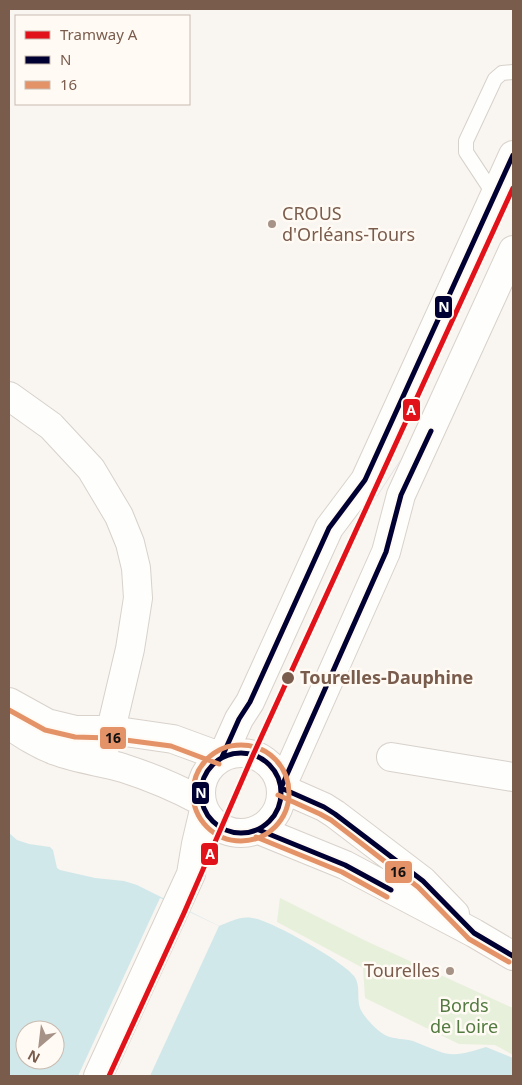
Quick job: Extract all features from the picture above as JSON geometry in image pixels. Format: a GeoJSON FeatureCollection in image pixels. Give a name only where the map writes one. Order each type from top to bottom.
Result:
{"type":"FeatureCollection","features":[{"type":"Feature","properties":{"kind":"main road"},"geometry":{"type":"LineString","coordinates":[[222,758],[239,719],[250,702],[329,528],[365,480],[513,155]]}},
{"type":"Feature","properties":{"kind":"main road"},"geometry":{"type":"LineString","coordinates":[[281,788],[386,552],[401,495],[513,250]]}},
{"type":"Feature","properties":{"kind":"main road"},"geometry":{"type":"LineString","coordinates":[[9,396],[51,426],[91,469],[119,516],[130,543],[136,568],[138,598],[130,649],[108,742],[102,748],[80,757]]}},
{"type":"Feature","properties":{"kind":"main road"},"geometry":{"type":"LineString","coordinates":[[9,702],[47,723],[76,730],[111,730],[173,740],[190,744],[222,758]]}},
{"type":"Feature","properties":{"kind":"main road"},"geometry":{"type":"LineString","coordinates":[[9,726],[57,752],[80,757],[172,785],[203,806],[215,825],[226,831],[241,834],[259,830],[277,812],[281,800],[281,788],[278,777],[272,767],[258,757],[246,753],[238,753],[222,758],[212,765],[204,775],[201,788],[203,806],[191,874],[98,1076]]}},
{"type":"Feature","properties":{"kind":"main road"},"geometry":{"type":"LineString","coordinates":[[391,757],[513,777]]}},
{"type":"Feature","properties":{"kind":"main road"},"geometry":{"type":"LineString","coordinates":[[281,788],[324,806],[335,814],[423,881],[474,933]]}},
{"type":"Feature","properties":{"kind":"main road"},"geometry":{"type":"LineString","coordinates":[[259,830],[344,865],[474,933],[513,956]]}},
{"type":"Feature","properties":{"kind":"lane"},"geometry":{"type":"LineString","coordinates":[[495,196],[466,152],[466,141],[495,79],[502,74],[513,72]]}},
{"type":"Feature","properties":{"kind":"green space","name":"Bords de Loire"},"geometry":{"type":"Polygon","coordinates":[[[280,898],[366,941],[513,1008],[513,1055],[495,1045],[459,1044],[365,998],[363,968],[277,922],[280,898]]]}},
{"type":"Feature","properties":{"kind":"water"},"geometry":{"type":"Polygon","coordinates":[[[9,833],[17,840],[50,847],[53,850],[57,868],[60,870],[137,885],[219,926],[239,919],[252,918],[261,920],[289,933],[336,961],[354,976],[358,985],[360,1008],[367,1019],[380,1032],[393,1038],[413,1041],[431,1049],[450,1054],[462,1054],[486,1047],[513,1058],[513,1076],[9,1076],[9,833]]]}},
{"type":"Feature","properties":{"kind":"pier"},"geometry":{"type":"Polygon","coordinates":[[[160,898],[219,926],[150,1076],[78,1076],[160,898]]]}},
{"type":"Feature","properties":{"kind":"tram line","name":"A"},"geometry":{"type":"LineString","coordinates":[[109,1076],[184,913],[253,755],[513,188]]}},
{"type":"Feature","properties":{"kind":"tram line"},"geometry":{"type":"LineString","coordinates":[[362,519],[400,461]]}},
{"type":"Feature","properties":{"kind":"transit line","name":"N"},"geometry":{"type":"LineString","coordinates":[[222,757],[239,719],[250,702],[329,528],[365,480],[513,155]]}},
{"type":"Feature","properties":{"kind":"transit line","name":"N"},"geometry":{"type":"LineString","coordinates":[[281,788],[386,552],[401,495],[431,431]]}},
{"type":"Feature","properties":{"kind":"transit line","name":"16"},"geometry":{"type":"LineString","coordinates":[[9,710],[45,730],[75,737],[110,738],[171,746],[219,764]]}},
{"type":"Feature","properties":{"kind":"transit line","name":"16"},"geometry":{"type":"LineString","coordinates":[[241,745],[259,749],[275,759],[285,775],[289,793],[285,811],[275,827],[259,837],[241,841],[223,837],[207,827],[197,811],[193,793],[197,775],[207,759],[223,749],[241,745]]}},
{"type":"Feature","properties":{"kind":"transit line","name":"N"},"geometry":{"type":"LineString","coordinates":[[241,753],[256,756],[269,765],[278,778],[281,793],[278,808],[269,821],[256,830],[241,833],[226,830],[213,821],[204,808],[201,793],[204,778],[213,765],[226,756],[241,753]]}},
{"type":"Feature","properties":{"kind":"transit line","name":"N"},"geometry":{"type":"LineString","coordinates":[[281,788],[324,807],[335,814],[423,881],[474,933],[513,956]]}},
{"type":"Feature","properties":{"kind":"transit line","name":"16"},"geometry":{"type":"LineString","coordinates":[[278,795],[331,820],[418,887],[469,939],[509,962]]}},
{"type":"Feature","properties":{"kind":"transit line","name":"N"},"geometry":{"type":"LineString","coordinates":[[259,830],[345,865],[391,890]]}},
{"type":"Feature","properties":{"kind":"transit line","name":"16"},"geometry":{"type":"LineString","coordinates":[[256,837],[342,872],[387,897]]}},
{"type":"Feature","properties":{"kind":"place","name":"CROUS d'Orléans-Tours"},"geometry":{"type":"Point","coordinates":[272,224]}},
{"type":"Feature","properties":{"kind":"place","name":"Tourelles-Dauphine"},"geometry":{"type":"Point","coordinates":[288,678]}},
{"type":"Feature","properties":{"kind":"place","name":"Tourelles"},"geometry":{"type":"Point","coordinates":[450,971]}}]}
